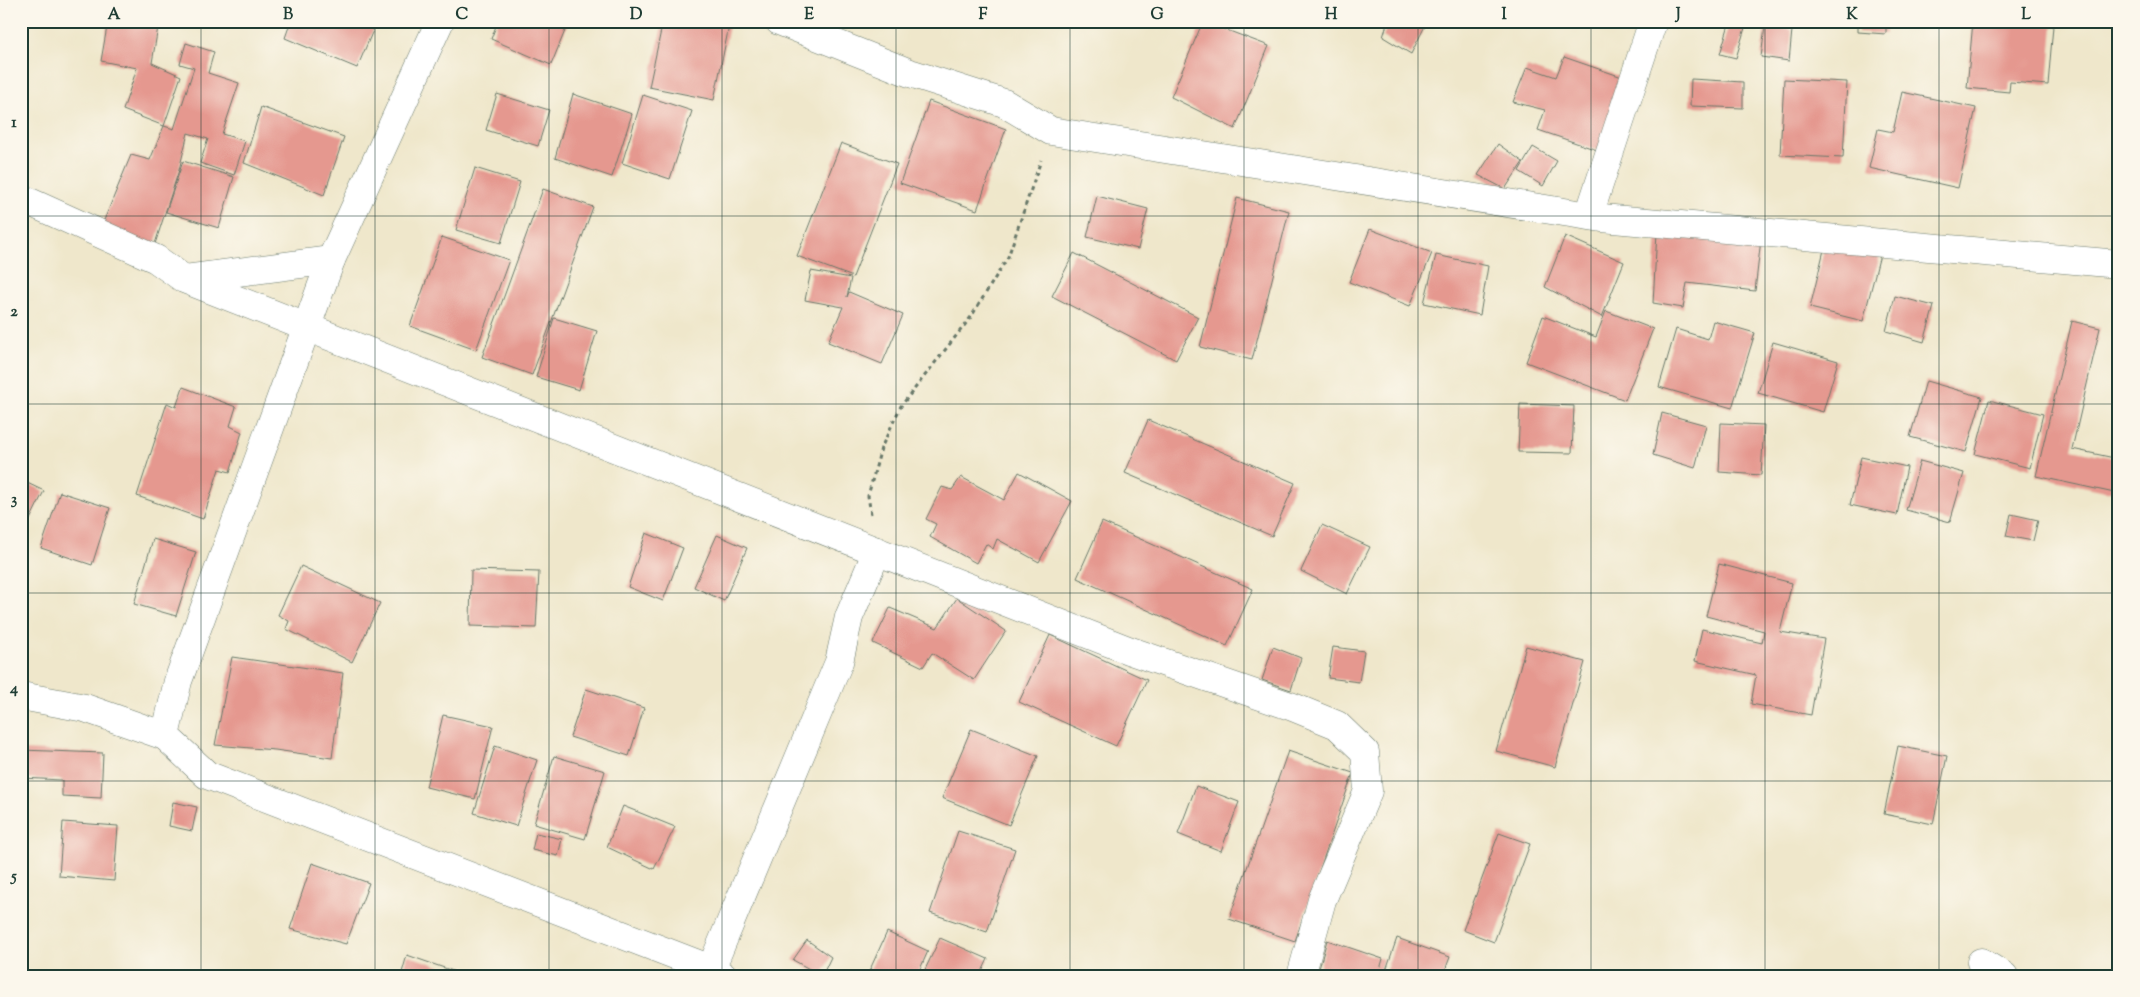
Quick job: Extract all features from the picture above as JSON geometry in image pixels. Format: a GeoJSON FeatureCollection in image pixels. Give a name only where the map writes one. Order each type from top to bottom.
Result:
{"type":"FeatureCollection","features":[{"type":"Feature","properties":{"kind":"street"},"geometry":{"type":"LineString","coordinates":[[165,736],[178,681],[331,260],[440,21]]}},
{"type":"Feature","properties":{"kind":"street"},"geometry":{"type":"LineString","coordinates":[[779,21],[910,73],[1004,103],[1051,131],[1590,216],[2119,264]]}},
{"type":"Feature","properties":{"kind":"street"},"geometry":{"type":"LineString","coordinates":[[1590,216],[1653,21]]}},
{"type":"Feature","properties":{"kind":"street"},"geometry":{"type":"LineString","coordinates":[[21,198],[156,259],[184,279],[306,328],[1128,650],[1293,707],[1337,725],[1365,752],[1368,791],[1322,900],[1301,976]]}},
{"type":"Feature","properties":{"kind":"street"},"geometry":{"type":"LineString","coordinates":[[184,279],[331,260]]}},
{"type":"Feature","properties":{"kind":"street"},"geometry":{"type":"LineString","coordinates":[[21,696],[85,708],[165,736],[207,775],[714,974],[839,662],[849,617],[877,551]]}},
{"type":"Feature","properties":{"kind":"path"},"geometry":{"type":"LineString","coordinates":[[877,551],[868,496],[881,448],[901,406],[971,317],[1008,257],[1051,131]]}},
{"type":"Feature","properties":{"kind":"building"},"geometry":{"type":"Polygon","coordinates":[[[108,21],[159,21],[152,63],[181,76],[164,126],[123,110],[137,68],[101,61],[108,21]]]}},
{"type":"Feature","properties":{"kind":"building"},"geometry":{"type":"Polygon","coordinates":[[[291,21],[377,21],[357,68],[285,38],[291,21]]]}},
{"type":"Feature","properties":{"kind":"building"},"geometry":{"type":"Polygon","coordinates":[[[498,21],[569,21],[551,65],[491,39],[498,21]]]}},
{"type":"Feature","properties":{"kind":"building"},"geometry":{"type":"Polygon","coordinates":[[[663,21],[730,21],[714,100],[649,87],[663,21]]]}},
{"type":"Feature","properties":{"kind":"building"},"geometry":{"type":"Polygon","coordinates":[[[1203,21],[1269,46],[1235,129],[1171,97],[1203,21]]]}},
{"type":"Feature","properties":{"kind":"building"},"geometry":{"type":"Polygon","coordinates":[[[1388,21],[1417,21],[1426,24],[1411,54],[1383,37],[1388,21]]]}},
{"type":"Feature","properties":{"kind":"building"},"geometry":{"type":"Polygon","coordinates":[[[1730,21],[1747,21],[1736,58],[1720,54],[1730,21]]]}},
{"type":"Feature","properties":{"kind":"building"},"geometry":{"type":"Polygon","coordinates":[[[1858,21],[1886,21],[1886,34],[1858,32],[1858,21]]]}},
{"type":"Feature","properties":{"kind":"building"},"geometry":{"type":"Polygon","coordinates":[[[1973,21],[2053,26],[2048,85],[2010,82],[2009,92],[1967,88],[1973,21]]]}},
{"type":"Feature","properties":{"kind":"building"},"geometry":{"type":"Polygon","coordinates":[[[1765,27],[1792,30],[1789,61],[1761,57],[1765,27]]]}},
{"type":"Feature","properties":{"kind":"building"},"geometry":{"type":"Polygon","coordinates":[[[186,43],[214,52],[208,73],[239,83],[222,134],[245,141],[234,175],[200,163],[208,139],[188,133],[179,170],[153,250],[100,230],[131,155],[150,160],[164,126],[174,129],[194,68],[180,64],[186,43]]]}},
{"type":"Feature","properties":{"kind":"building"},"geometry":{"type":"Polygon","coordinates":[[[1564,57],[1625,78],[1600,151],[1538,130],[1545,110],[1513,102],[1527,67],[1556,77],[1564,57]]]}},
{"type":"Feature","properties":{"kind":"building"},"geometry":{"type":"Polygon","coordinates":[[[1691,79],[1743,82],[1743,108],[1690,106],[1691,79]]]}},
{"type":"Feature","properties":{"kind":"building"},"geometry":{"type":"Polygon","coordinates":[[[1784,79],[1847,82],[1843,158],[1780,155],[1784,79]]]}},
{"type":"Feature","properties":{"kind":"building"},"geometry":{"type":"Polygon","coordinates":[[[1902,92],[1976,108],[1958,188],[1869,168],[1878,129],[1893,132],[1902,92]]]}},
{"type":"Feature","properties":{"kind":"building"},"geometry":{"type":"Polygon","coordinates":[[[497,94],[549,110],[538,146],[486,130],[497,94]]]}},
{"type":"Feature","properties":{"kind":"building"},"geometry":{"type":"Polygon","coordinates":[[[573,94],[632,114],[612,177],[555,158],[573,94]]]}},
{"type":"Feature","properties":{"kind":"building"},"geometry":{"type":"Polygon","coordinates":[[[643,95],[692,111],[670,179],[622,163],[643,95]]]}},
{"type":"Feature","properties":{"kind":"building"},"geometry":{"type":"Polygon","coordinates":[[[929,101],[1006,129],[977,210],[900,183],[929,101]]]}},
{"type":"Feature","properties":{"kind":"building"},"geometry":{"type":"Polygon","coordinates":[[[261,107],[344,137],[324,195],[244,163],[261,107]]]}},
{"type":"Feature","properties":{"kind":"building"},"geometry":{"type":"Polygon","coordinates":[[[841,143],[897,164],[853,277],[797,256],[841,143]]]}},
{"type":"Feature","properties":{"kind":"building"},"geometry":{"type":"Polygon","coordinates":[[[1498,144],[1523,162],[1505,189],[1478,175],[1498,144]]]}},
{"type":"Feature","properties":{"kind":"building"},"geometry":{"type":"Polygon","coordinates":[[[1533,147],[1557,161],[1543,186],[1519,171],[1533,147]]]}},
{"type":"Feature","properties":{"kind":"building"},"geometry":{"type":"Polygon","coordinates":[[[183,161],[234,177],[219,228],[166,212],[183,161]]]}},
{"type":"Feature","properties":{"kind":"building"},"geometry":{"type":"Polygon","coordinates":[[[475,168],[520,182],[501,243],[456,230],[475,168]]]}},
{"type":"Feature","properties":{"kind":"building"},"geometry":{"type":"Polygon","coordinates":[[[543,189],[593,207],[532,375],[482,357],[543,189]]]}},
{"type":"Feature","properties":{"kind":"building"},"geometry":{"type":"Polygon","coordinates":[[[1097,196],[1148,209],[1138,249],[1087,237],[1097,196]]]}},
{"type":"Feature","properties":{"kind":"building"},"geometry":{"type":"Polygon","coordinates":[[[1237,198],[1289,211],[1252,360],[1200,347],[1237,198]]]}},
{"type":"Feature","properties":{"kind":"building"},"geometry":{"type":"Polygon","coordinates":[[[1370,229],[1432,253],[1410,306],[1349,282],[1370,229]]]}},
{"type":"Feature","properties":{"kind":"building"},"geometry":{"type":"Polygon","coordinates":[[[1829,229],[1883,243],[1863,321],[1810,308],[1829,229]]]}},
{"type":"Feature","properties":{"kind":"building"},"geometry":{"type":"Polygon","coordinates":[[[1657,232],[1761,239],[1755,291],[1687,283],[1683,308],[1653,303],[1657,232]]]}},
{"type":"Feature","properties":{"kind":"building"},"geometry":{"type":"Polygon","coordinates":[[[1565,236],[1624,262],[1602,317],[1545,287],[1565,236]]]}},
{"type":"Feature","properties":{"kind":"building"},"geometry":{"type":"Polygon","coordinates":[[[442,237],[509,260],[476,350],[410,326],[442,237]]]}},
{"type":"Feature","properties":{"kind":"building"},"geometry":{"type":"Polygon","coordinates":[[[1074,253],[1198,317],[1176,360],[1052,296],[1074,253]]]}},
{"type":"Feature","properties":{"kind":"building"},"geometry":{"type":"Polygon","coordinates":[[[1436,255],[1488,266],[1480,315],[1424,303],[1436,255]]]}},
{"type":"Feature","properties":{"kind":"building"},"geometry":{"type":"Polygon","coordinates":[[[811,271],[851,278],[847,297],[849,292],[903,315],[882,364],[828,342],[843,307],[805,300],[811,271]]]}},
{"type":"Feature","properties":{"kind":"building"},"geometry":{"type":"Polygon","coordinates":[[[1895,296],[1934,306],[1924,342],[1886,331],[1895,296]]]}},
{"type":"Feature","properties":{"kind":"building"},"geometry":{"type":"Polygon","coordinates":[[[1606,311],[1653,329],[1625,400],[1526,362],[1543,316],[1596,337],[1606,311]]]}},
{"type":"Feature","properties":{"kind":"building"},"geometry":{"type":"Polygon","coordinates":[[[554,318],[597,331],[579,390],[536,377],[554,318]]]}},
{"type":"Feature","properties":{"kind":"building"},"geometry":{"type":"Polygon","coordinates":[[[1713,321],[1755,333],[1732,408],[1659,387],[1676,329],[1708,339],[1713,321]]]}},
{"type":"Feature","properties":{"kind":"building"},"geometry":{"type":"Polygon","coordinates":[[[2072,321],[2100,328],[2072,449],[2119,459],[2119,494],[2036,476],[2072,321]]]}},
{"type":"Feature","properties":{"kind":"building"},"geometry":{"type":"Polygon","coordinates":[[[1773,342],[1838,361],[1823,412],[1758,393],[1773,342]]]}},
{"type":"Feature","properties":{"kind":"building"},"geometry":{"type":"Polygon","coordinates":[[[1926,381],[1982,397],[1966,452],[1910,437],[1926,381]]]}},
{"type":"Feature","properties":{"kind":"building"},"geometry":{"type":"Polygon","coordinates":[[[183,387],[236,407],[230,426],[242,432],[230,472],[219,469],[203,519],[137,496],[167,403],[176,407],[183,387]]]}},
{"type":"Feature","properties":{"kind":"building"},"geometry":{"type":"Polygon","coordinates":[[[1989,400],[2043,414],[2030,468],[1975,454],[1989,400]]]}},
{"type":"Feature","properties":{"kind":"building"},"geometry":{"type":"Polygon","coordinates":[[[1520,404],[1574,406],[1572,453],[1518,452],[1520,404]]]}},
{"type":"Feature","properties":{"kind":"building"},"geometry":{"type":"Polygon","coordinates":[[[1662,413],[1706,425],[1695,468],[1653,455],[1662,413]]]}},
{"type":"Feature","properties":{"kind":"building"},"geometry":{"type":"Polygon","coordinates":[[[1148,420],[1295,483],[1272,536],[1125,473],[1148,420]]]}},
{"type":"Feature","properties":{"kind":"building"},"geometry":{"type":"Polygon","coordinates":[[[1721,423],[1764,425],[1761,475],[1719,472],[1721,423]]]}},
{"type":"Feature","properties":{"kind":"building"},"geometry":{"type":"Polygon","coordinates":[[[1861,457],[1907,467],[1897,515],[1850,505],[1861,457]]]}},
{"type":"Feature","properties":{"kind":"building"},"geometry":{"type":"Polygon","coordinates":[[[1920,461],[1964,473],[1950,522],[1906,510],[1920,461]]]}},
{"type":"Feature","properties":{"kind":"building"},"geometry":{"type":"Polygon","coordinates":[[[1019,472],[1072,501],[1039,562],[997,539],[993,549],[986,544],[976,563],[930,537],[936,524],[926,519],[942,487],[952,490],[961,477],[1004,500],[1019,472]]]}},
{"type":"Feature","properties":{"kind":"building"},"geometry":{"type":"Polygon","coordinates":[[[21,480],[44,491],[21,538],[21,480]]]}},
{"type":"Feature","properties":{"kind":"building"},"geometry":{"type":"Polygon","coordinates":[[[60,492],[110,508],[92,565],[41,548],[60,492]]]}},
{"type":"Feature","properties":{"kind":"building"},"geometry":{"type":"Polygon","coordinates":[[[2011,514],[2038,520],[2033,541],[2006,536],[2011,514]]]}},
{"type":"Feature","properties":{"kind":"building"},"geometry":{"type":"Polygon","coordinates":[[[1102,522],[1253,589],[1227,646],[1077,578],[1102,522]]]}},
{"type":"Feature","properties":{"kind":"building"},"geometry":{"type":"Polygon","coordinates":[[[1322,525],[1370,547],[1347,594],[1301,571],[1322,525]]]}},
{"type":"Feature","properties":{"kind":"building"},"geometry":{"type":"Polygon","coordinates":[[[646,533],[683,548],[663,601],[628,587],[646,533]]]}},
{"type":"Feature","properties":{"kind":"building"},"geometry":{"type":"Polygon","coordinates":[[[717,535],[747,548],[724,601],[694,587],[717,535]]]}},
{"type":"Feature","properties":{"kind":"building"},"geometry":{"type":"Polygon","coordinates":[[[153,539],[196,552],[176,616],[134,604],[153,539]]]}},
{"type":"Feature","properties":{"kind":"building"},"geometry":{"type":"Polygon","coordinates":[[[1719,564],[1792,583],[1780,632],[1824,639],[1811,715],[1751,704],[1756,675],[1695,661],[1702,629],[1762,643],[1764,631],[1706,616],[1719,564]]]}},
{"type":"Feature","properties":{"kind":"building"},"geometry":{"type":"Polygon","coordinates":[[[301,566],[380,603],[352,662],[286,629],[289,621],[278,615],[301,566]]]}},
{"type":"Feature","properties":{"kind":"building"},"geometry":{"type":"Polygon","coordinates":[[[471,570],[539,572],[536,628],[470,626],[471,570]]]}},
{"type":"Feature","properties":{"kind":"building"},"geometry":{"type":"Polygon","coordinates":[[[957,598],[1006,631],[974,680],[932,653],[923,667],[873,643],[890,608],[937,628],[957,598]]]}},
{"type":"Feature","properties":{"kind":"building"},"geometry":{"type":"Polygon","coordinates":[[[1050,635],[1147,680],[1116,746],[1019,702],[1050,635]]]}},
{"type":"Feature","properties":{"kind":"building"},"geometry":{"type":"Polygon","coordinates":[[[1526,646],[1585,662],[1555,767],[1496,751],[1526,646]]]}},
{"type":"Feature","properties":{"kind":"building"},"geometry":{"type":"Polygon","coordinates":[[[1273,647],[1301,658],[1291,690],[1262,680],[1273,647]]]}},
{"type":"Feature","properties":{"kind":"building"},"geometry":{"type":"Polygon","coordinates":[[[1333,647],[1364,651],[1359,682],[1328,678],[1333,647]]]}},
{"type":"Feature","properties":{"kind":"building"},"geometry":{"type":"Polygon","coordinates":[[[232,657],[343,673],[332,758],[275,750],[215,745],[232,657]]]}},
{"type":"Feature","properties":{"kind":"building"},"geometry":{"type":"Polygon","coordinates":[[[586,689],[644,708],[629,756],[570,737],[586,689]]]}},
{"type":"Feature","properties":{"kind":"building"},"geometry":{"type":"Polygon","coordinates":[[[443,715],[493,726],[475,799],[426,787],[443,715]]]}},
{"type":"Feature","properties":{"kind":"building"},"geometry":{"type":"Polygon","coordinates":[[[971,729],[1038,756],[1009,825],[942,798],[971,729]]]}},
{"type":"Feature","properties":{"kind":"building"},"geometry":{"type":"Polygon","coordinates":[[[495,746],[537,760],[516,826],[474,813],[495,746]]]}},
{"type":"Feature","properties":{"kind":"building"},"geometry":{"type":"Polygon","coordinates":[[[1898,746],[1947,756],[1933,824],[1884,814],[1898,746]]]}},
{"type":"Feature","properties":{"kind":"building"},"geometry":{"type":"Polygon","coordinates":[[[21,750],[103,753],[101,798],[62,796],[62,780],[21,778],[21,750]]]}},
{"type":"Feature","properties":{"kind":"building"},"geometry":{"type":"Polygon","coordinates":[[[1288,751],[1353,773],[1295,941],[1229,919],[1288,751]]]}},
{"type":"Feature","properties":{"kind":"building"},"geometry":{"type":"Polygon","coordinates":[[[554,756],[605,771],[585,839],[534,824],[554,756]]]}},
{"type":"Feature","properties":{"kind":"building"},"geometry":{"type":"Polygon","coordinates":[[[1196,786],[1239,802],[1221,851],[1178,834],[1196,786]]]}},
{"type":"Feature","properties":{"kind":"building"},"geometry":{"type":"Polygon","coordinates":[[[173,802],[197,807],[192,831],[169,826],[173,802]]]}},
{"type":"Feature","properties":{"kind":"building"},"geometry":{"type":"Polygon","coordinates":[[[623,806],[675,827],[654,869],[607,847],[623,806]]]}},
{"type":"Feature","properties":{"kind":"building"},"geometry":{"type":"Polygon","coordinates":[[[63,822],[118,826],[114,881],[59,876],[63,822]]]}},
{"type":"Feature","properties":{"kind":"building"},"geometry":{"type":"Polygon","coordinates":[[[958,831],[1015,849],[987,932],[930,913],[958,831]]]}},
{"type":"Feature","properties":{"kind":"building"},"geometry":{"type":"Polygon","coordinates":[[[536,833],[562,839],[558,856],[532,850],[536,833]]]}},
{"type":"Feature","properties":{"kind":"building"},"geometry":{"type":"Polygon","coordinates":[[[1499,833],[1530,844],[1494,942],[1463,930],[1499,833]]]}},
{"type":"Feature","properties":{"kind":"building"},"geometry":{"type":"Polygon","coordinates":[[[312,863],[369,883],[346,944],[290,929],[312,863]]]}},
{"type":"Feature","properties":{"kind":"building"},"geometry":{"type":"Polygon","coordinates":[[[21,899],[24,899],[23,919],[21,919],[21,899]]]}},
{"type":"Feature","properties":{"kind":"building"},"geometry":{"type":"Polygon","coordinates":[[[887,932],[928,951],[917,976],[867,976],[887,932]]]}},
{"type":"Feature","properties":{"kind":"building"},"geometry":{"type":"Polygon","coordinates":[[[940,938],[988,959],[980,976],[922,976],[940,938]]]}},
{"type":"Feature","properties":{"kind":"building"},"geometry":{"type":"Polygon","coordinates":[[[1397,938],[1450,957],[1443,976],[1384,976],[1397,938]]]}},
{"type":"Feature","properties":{"kind":"building"},"geometry":{"type":"Polygon","coordinates":[[[807,940],[831,957],[822,976],[793,960],[807,940]]]}},
{"type":"Feature","properties":{"kind":"building"},"geometry":{"type":"Polygon","coordinates":[[[1327,940],[1383,959],[1378,976],[1317,976],[1327,940]]]}},
{"type":"Feature","properties":{"kind":"building"},"geometry":{"type":"Polygon","coordinates":[[[407,955],[453,971],[452,976],[401,976],[407,955]]]}}]}
